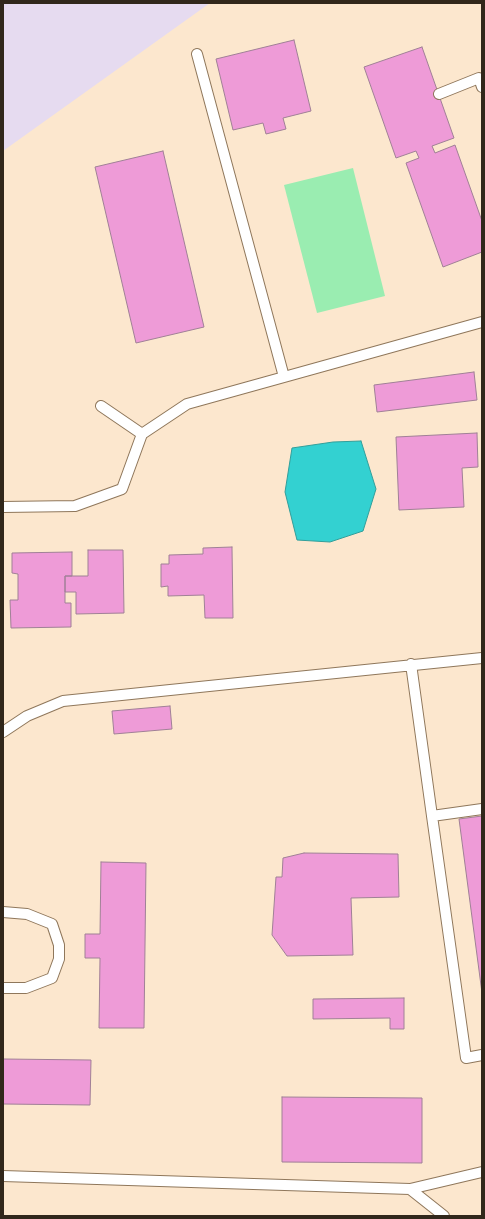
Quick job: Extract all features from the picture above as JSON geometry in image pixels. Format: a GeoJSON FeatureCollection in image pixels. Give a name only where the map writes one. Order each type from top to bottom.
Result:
{"type":"FeatureCollection","features":[{"type":"Feature","properties":{"kind":"lane"},"geometry":{"type":"LineString","coordinates":[[197,54],[284,377]]}},
{"type":"Feature","properties":{"kind":"lane"},"geometry":{"type":"LineString","coordinates":[[438,94],[479,78],[482,87]]}},
{"type":"Feature","properties":{"kind":"lane"},"geometry":{"type":"LineString","coordinates":[[3,507],[75,506],[122,489],[142,434],[187,404],[482,322]]}},
{"type":"Feature","properties":{"kind":"lane"},"geometry":{"type":"LineString","coordinates":[[101,406],[142,434]]}},
{"type":"Feature","properties":{"kind":"lane"},"geometry":{"type":"LineString","coordinates":[[3,732],[27,716],[63,700],[482,658]]}},
{"type":"Feature","properties":{"kind":"lane"},"geometry":{"type":"LineString","coordinates":[[411,664],[466,1058],[482,1055]]}},
{"type":"Feature","properties":{"kind":"lane"},"geometry":{"type":"LineString","coordinates":[[432,816],[482,809]]}},
{"type":"Feature","properties":{"kind":"lane"},"geometry":{"type":"LineString","coordinates":[[3,912],[27,914],[52,924],[59,944],[59,959],[52,978],[26,988],[3,988]]}},
{"type":"Feature","properties":{"kind":"lane"},"geometry":{"type":"LineString","coordinates":[[3,1176],[410,1189],[482,1172]]}},
{"type":"Feature","properties":{"kind":"lane"},"geometry":{"type":"LineString","coordinates":[[410,1189],[444,1216]]}},
{"type":"Feature","properties":{"kind":"shaded area"},"geometry":{"type":"Polygon","coordinates":[[[3,3],[210,3],[3,151],[3,3]]]}},
{"type":"Feature","properties":{"kind":"green space"},"geometry":{"type":"Polygon","coordinates":[[[353,168],[385,296],[317,313],[284,185],[353,168]]]}},
{"type":"Feature","properties":{"kind":"water"},"geometry":{"type":"Polygon","coordinates":[[[361,441],[376,489],[363,531],[330,542],[297,540],[285,492],[292,448],[333,442],[361,441]]]}},
{"type":"Feature","properties":{"kind":"building"},"geometry":{"type":"Polygon","coordinates":[[[294,40],[311,111],[283,118],[286,129],[266,134],[263,123],[233,130],[216,59],[294,40]]]}},
{"type":"Feature","properties":{"kind":"building"},"geometry":{"type":"Polygon","coordinates":[[[422,47],[454,138],[432,146],[435,153],[455,145],[482,221],[482,252],[443,267],[406,163],[419,158],[416,151],[396,158],[364,67],[422,47]]]}},
{"type":"Feature","properties":{"kind":"building"},"geometry":{"type":"Polygon","coordinates":[[[163,151],[204,327],[136,343],[95,167],[163,151]]]}},
{"type":"Feature","properties":{"kind":"building"},"geometry":{"type":"Polygon","coordinates":[[[474,372],[477,400],[377,412],[374,385],[474,372]]]}},
{"type":"Feature","properties":{"kind":"building"},"geometry":{"type":"Polygon","coordinates":[[[477,433],[478,467],[462,468],[464,507],[399,510],[396,437],[477,433]]]}},
{"type":"Feature","properties":{"kind":"building"},"geometry":{"type":"Polygon","coordinates":[[[232,547],[233,618],[205,618],[204,595],[168,596],[168,586],[161,587],[161,564],[169,564],[169,555],[203,554],[203,548],[232,547]]]}},
{"type":"Feature","properties":{"kind":"building"},"geometry":{"type":"Polygon","coordinates":[[[88,550],[123,550],[124,613],[76,614],[76,592],[65,592],[65,576],[88,576],[88,550]]]}},
{"type":"Feature","properties":{"kind":"building"},"geometry":{"type":"Polygon","coordinates":[[[72,552],[72,576],[65,576],[65,603],[71,603],[71,627],[11,628],[10,600],[18,600],[18,574],[12,573],[12,553],[72,552]]]}},
{"type":"Feature","properties":{"kind":"building"},"geometry":{"type":"Polygon","coordinates":[[[170,706],[172,729],[114,734],[112,711],[170,706]]]}},
{"type":"Feature","properties":{"kind":"building"},"geometry":{"type":"Polygon","coordinates":[[[482,816],[482,993],[459,819],[482,816]]]}},
{"type":"Feature","properties":{"kind":"building"},"geometry":{"type":"Polygon","coordinates":[[[304,853],[398,854],[399,897],[351,898],[353,955],[287,956],[272,935],[276,877],[282,877],[283,858],[304,853]]]}},
{"type":"Feature","properties":{"kind":"building"},"geometry":{"type":"Polygon","coordinates":[[[101,862],[146,863],[144,1028],[99,1028],[100,958],[85,958],[85,934],[100,934],[101,862]]]}},
{"type":"Feature","properties":{"kind":"building"},"geometry":{"type":"Polygon","coordinates":[[[404,998],[404,1029],[390,1029],[390,1018],[313,1019],[313,999],[404,998]]]}},
{"type":"Feature","properties":{"kind":"building"},"geometry":{"type":"Polygon","coordinates":[[[3,1059],[91,1060],[90,1105],[3,1104],[3,1059]]]}},
{"type":"Feature","properties":{"kind":"building"},"geometry":{"type":"Polygon","coordinates":[[[282,1097],[422,1098],[422,1163],[282,1162],[282,1097]]]}}]}
